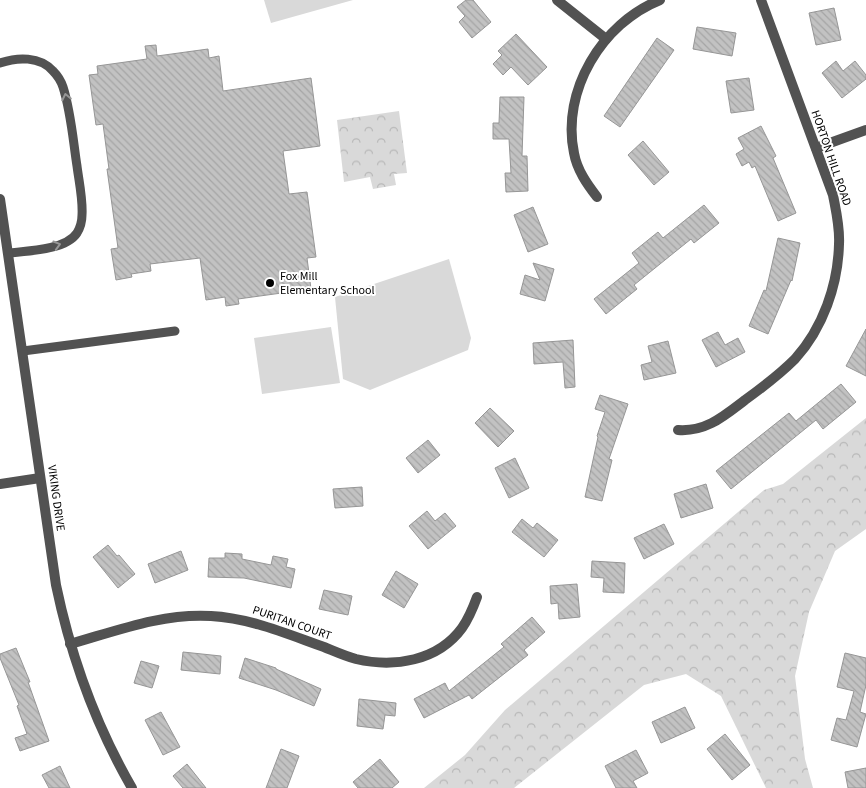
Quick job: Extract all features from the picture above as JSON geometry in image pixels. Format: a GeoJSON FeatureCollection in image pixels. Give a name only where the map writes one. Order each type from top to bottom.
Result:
{"type":"FeatureCollection","features":[{"type":"Feature","properties":{"kind":"street"},"geometry":{"type":"LineString","coordinates":[[557,0],[606,39]]}},
{"type":"Feature","properties":{"kind":"street"},"geometry":{"type":"LineString","coordinates":[[597,197],[586,182],[577,163],[572,137],[573,114],[577,95],[585,73],[596,52],[606,39],[620,25],[639,11],[660,0]]}},
{"type":"Feature","properties":{"kind":"street","name":"HORTON HILL ROAD"},"geometry":{"type":"LineString","coordinates":[[678,430],[700,428],[716,422],[777,376],[796,358],[812,337],[824,315],[838,267],[838,218],[833,195],[761,0]]}},
{"type":"Feature","properties":{"kind":"street"},"geometry":{"type":"LineString","coordinates":[[816,148],[866,130]]}},
{"type":"Feature","properties":{"kind":"street","name":"VIKING DRIVE"},"geometry":{"type":"LineString","coordinates":[[0,199],[56,585],[70,644],[96,719],[115,760],[132,788]]}},
{"type":"Feature","properties":{"kind":"street"},"geometry":{"type":"LineString","coordinates":[[0,484],[40,478]]}},
{"type":"Feature","properties":{"kind":"street","name":"PURITAN COURT"},"geometry":{"type":"LineString","coordinates":[[70,644],[156,620],[184,616],[211,616],[236,618],[263,625],[355,658],[385,663],[405,662],[423,657],[450,641],[462,628],[477,597]]}},
{"type":"Feature","properties":{"kind":"lane"},"geometry":{"type":"LineString","coordinates":[[0,64],[21,59],[43,62],[61,81],[67,101],[82,202],[80,225],[77,233],[64,244],[9,253]]}},
{"type":"Feature","properties":{"kind":"lane"},"geometry":{"type":"LineString","coordinates":[[23,351],[174,331]]}},
{"type":"Feature","properties":{"kind":"green space"},"geometry":{"type":"Polygon","coordinates":[[[264,0],[353,0],[271,23],[264,0]]]}},
{"type":"Feature","properties":{"kind":"green space"},"geometry":{"type":"Polygon","coordinates":[[[399,111],[407,173],[394,174],[396,185],[373,189],[370,177],[344,182],[337,120],[399,111]]]}},
{"type":"Feature","properties":{"kind":"green space"},"geometry":{"type":"Polygon","coordinates":[[[449,259],[471,338],[468,350],[370,390],[343,379],[335,297],[449,259]]]}},
{"type":"Feature","properties":{"kind":"green space"},"geometry":{"type":"Polygon","coordinates":[[[331,327],[340,383],[262,394],[254,338],[331,327]]]}},
{"type":"Feature","properties":{"kind":"green space"},"geometry":{"type":"Polygon","coordinates":[[[866,418],[866,529],[835,551],[809,612],[795,676],[805,759],[813,788],[766,788],[721,696],[686,674],[644,685],[514,788],[424,788],[465,755],[505,710],[764,490],[783,484],[866,418]]]}},
{"type":"Feature","properties":{"kind":"building"},"geometry":{"type":"Polygon","coordinates":[[[466,0],[473,0],[491,22],[472,38],[459,22],[465,16],[457,7],[466,0]]]}},
{"type":"Feature","properties":{"kind":"building"},"geometry":{"type":"Polygon","coordinates":[[[834,8],[841,40],[816,45],[809,13],[834,8]]]}},
{"type":"Feature","properties":{"kind":"building"},"geometry":{"type":"Polygon","coordinates":[[[697,27],[736,33],[732,56],[693,49],[697,27]]]}},
{"type":"Feature","properties":{"kind":"building"},"geometry":{"type":"Polygon","coordinates":[[[516,34],[547,67],[528,85],[511,67],[503,75],[493,64],[502,55],[498,51],[516,34]]]}},
{"type":"Feature","properties":{"kind":"building"},"geometry":{"type":"Polygon","coordinates":[[[657,38],[674,50],[620,127],[604,116],[657,38]]]}},
{"type":"Feature","properties":{"kind":"building"},"geometry":{"type":"Polygon","coordinates":[[[156,45],[157,56],[208,49],[209,58],[219,56],[223,91],[311,78],[320,146],[283,151],[289,194],[307,192],[316,257],[307,258],[311,289],[238,299],[239,304],[226,306],[225,297],[206,300],[200,258],[150,264],[151,271],[131,274],[132,277],[116,280],[111,249],[118,248],[107,169],[109,169],[103,124],[96,125],[89,75],[98,74],[97,66],[147,59],[145,46],[156,45]]]}},
{"type":"Feature","properties":{"kind":"building"},"geometry":{"type":"Polygon","coordinates":[[[836,61],[843,71],[855,61],[866,75],[866,79],[842,98],[822,73],[836,61]]]}},
{"type":"Feature","properties":{"kind":"building"},"geometry":{"type":"Polygon","coordinates":[[[749,78],[754,110],[731,113],[726,81],[749,78]]]}},
{"type":"Feature","properties":{"kind":"building"},"geometry":{"type":"Polygon","coordinates":[[[500,97],[524,97],[522,156],[527,156],[528,191],[506,192],[505,173],[511,173],[509,139],[493,139],[493,123],[499,123],[500,97]]]}},
{"type":"Feature","properties":{"kind":"building"},"geometry":{"type":"Polygon","coordinates":[[[761,126],[776,156],[773,158],[796,213],[778,221],[755,166],[752,168],[749,162],[742,166],[736,154],[744,149],[738,138],[761,126]]]}},
{"type":"Feature","properties":{"kind":"building"},"geometry":{"type":"Polygon","coordinates":[[[643,141],[669,172],[654,185],[628,155],[643,141]]]}},
{"type":"Feature","properties":{"kind":"building"},"geometry":{"type":"Polygon","coordinates":[[[704,205],[719,223],[694,243],[691,239],[634,285],[637,289],[606,314],[594,299],[639,263],[632,253],[658,232],[663,238],[704,205]]]}},
{"type":"Feature","properties":{"kind":"building"},"geometry":{"type":"Polygon","coordinates":[[[533,207],[548,244],[528,252],[514,215],[533,207]]]}},
{"type":"Feature","properties":{"kind":"building"},"geometry":{"type":"Polygon","coordinates":[[[778,238],[800,243],[792,281],[768,334],[749,326],[764,290],[766,291],[778,238]]]}},
{"type":"Feature","properties":{"kind":"building"},"geometry":{"type":"Polygon","coordinates":[[[533,263],[554,269],[545,301],[520,294],[525,275],[540,280],[533,263]]]}},
{"type":"Feature","properties":{"kind":"building"},"geometry":{"type":"Polygon","coordinates":[[[866,329],[866,376],[846,366],[866,329]]]}},
{"type":"Feature","properties":{"kind":"building"},"geometry":{"type":"Polygon","coordinates":[[[718,332],[725,345],[738,338],[745,352],[716,367],[702,340],[718,332]]]}},
{"type":"Feature","properties":{"kind":"building"},"geometry":{"type":"Polygon","coordinates":[[[573,340],[575,387],[565,388],[563,362],[534,364],[533,343],[573,340]]]}},
{"type":"Feature","properties":{"kind":"building"},"geometry":{"type":"Polygon","coordinates":[[[668,341],[676,373],[644,380],[641,365],[652,362],[648,346],[668,341]]]}},
{"type":"Feature","properties":{"kind":"building"},"geometry":{"type":"Polygon","coordinates":[[[841,384],[856,402],[823,429],[816,420],[731,489],[716,471],[789,413],[796,421],[841,384]]]}},
{"type":"Feature","properties":{"kind":"building"},"geometry":{"type":"Polygon","coordinates":[[[600,395],[628,404],[609,459],[612,460],[602,501],[585,497],[597,436],[605,412],[595,409],[600,395]]]}},
{"type":"Feature","properties":{"kind":"building"},"geometry":{"type":"Polygon","coordinates":[[[490,408],[514,431],[498,447],[475,423],[490,408]]]}},
{"type":"Feature","properties":{"kind":"building"},"geometry":{"type":"Polygon","coordinates":[[[428,440],[440,455],[418,473],[406,458],[428,440]]]}},
{"type":"Feature","properties":{"kind":"building"},"geometry":{"type":"Polygon","coordinates":[[[515,458],[529,488],[509,498],[495,468],[515,458]]]}},
{"type":"Feature","properties":{"kind":"building"},"geometry":{"type":"Polygon","coordinates":[[[706,484],[713,508],[681,518],[674,494],[706,484]]]}},
{"type":"Feature","properties":{"kind":"building"},"geometry":{"type":"Polygon","coordinates":[[[362,487],[363,506],[335,508],[333,489],[362,487]]]}},
{"type":"Feature","properties":{"kind":"building"},"geometry":{"type":"Polygon","coordinates":[[[427,511],[435,521],[445,513],[456,526],[428,549],[409,526],[427,511]]]}},
{"type":"Feature","properties":{"kind":"building"},"geometry":{"type":"Polygon","coordinates":[[[522,519],[533,528],[537,523],[558,540],[544,557],[512,532],[522,519]]]}},
{"type":"Feature","properties":{"kind":"building"},"geometry":{"type":"Polygon","coordinates":[[[664,524],[674,544],[644,559],[634,538],[664,524]]]}},
{"type":"Feature","properties":{"kind":"building"},"geometry":{"type":"Polygon","coordinates":[[[108,545],[135,574],[118,588],[93,557],[108,545]]]}},
{"type":"Feature","properties":{"kind":"building"},"geometry":{"type":"Polygon","coordinates":[[[181,551],[188,570],[155,583],[148,564],[181,551]]]}},
{"type":"Feature","properties":{"kind":"building"},"geometry":{"type":"Polygon","coordinates":[[[225,553],[242,554],[242,559],[271,565],[273,556],[288,559],[286,567],[295,569],[291,588],[244,578],[208,577],[209,558],[225,558],[225,553]]]}},
{"type":"Feature","properties":{"kind":"building"},"geometry":{"type":"Polygon","coordinates":[[[592,561],[625,563],[624,593],[603,592],[604,578],[591,577],[592,561]]]}},
{"type":"Feature","properties":{"kind":"building"},"geometry":{"type":"Polygon","coordinates":[[[396,571],[418,584],[404,608],[382,595],[396,571]]]}},
{"type":"Feature","properties":{"kind":"building"},"geometry":{"type":"Polygon","coordinates":[[[577,584],[580,617],[559,619],[558,603],[551,604],[550,586],[577,584]]]}},
{"type":"Feature","properties":{"kind":"building"},"geometry":{"type":"Polygon","coordinates":[[[324,590],[352,596],[348,615],[319,609],[324,590]]]}},
{"type":"Feature","properties":{"kind":"building"},"geometry":{"type":"Polygon","coordinates":[[[532,617],[545,632],[524,650],[528,655],[472,699],[469,695],[424,718],[414,699],[445,683],[449,691],[504,647],[501,644],[532,617]]]}},
{"type":"Feature","properties":{"kind":"building"},"geometry":{"type":"Polygon","coordinates":[[[16,648],[30,682],[28,682],[49,741],[20,751],[15,738],[27,734],[17,706],[19,705],[0,658],[0,654],[16,648]]]}},
{"type":"Feature","properties":{"kind":"building"},"geometry":{"type":"Polygon","coordinates":[[[183,652],[221,656],[220,674],[181,670],[183,652]]]}},
{"type":"Feature","properties":{"kind":"building"},"geometry":{"type":"Polygon","coordinates":[[[845,653],[866,658],[866,685],[860,712],[866,714],[857,747],[831,740],[837,718],[846,720],[854,691],[837,687],[845,653]]]}},
{"type":"Feature","properties":{"kind":"building"},"geometry":{"type":"Polygon","coordinates":[[[245,658],[276,668],[321,689],[314,706],[276,690],[239,678],[245,658]]]}},
{"type":"Feature","properties":{"kind":"building"},"geometry":{"type":"Polygon","coordinates":[[[141,661],[159,666],[152,688],[134,683],[141,661]]]}},
{"type":"Feature","properties":{"kind":"building"},"geometry":{"type":"Polygon","coordinates":[[[359,699],[396,703],[395,716],[385,715],[383,729],[357,726],[359,699]]]}},
{"type":"Feature","properties":{"kind":"building"},"geometry":{"type":"Polygon","coordinates":[[[685,707],[695,728],[661,743],[652,722],[685,707]]]}},
{"type":"Feature","properties":{"kind":"building"},"geometry":{"type":"Polygon","coordinates":[[[161,712],[180,747],[163,755],[145,720],[161,712]]]}},
{"type":"Feature","properties":{"kind":"building"},"geometry":{"type":"Polygon","coordinates":[[[725,734],[750,765],[732,780],[707,749],[725,734]]]}},
{"type":"Feature","properties":{"kind":"building"},"geometry":{"type":"Polygon","coordinates":[[[281,749],[299,756],[287,788],[266,788],[281,749]]]}},
{"type":"Feature","properties":{"kind":"building"},"geometry":{"type":"Polygon","coordinates":[[[636,750],[648,773],[633,781],[637,788],[616,788],[605,766],[636,750]]]}},
{"type":"Feature","properties":{"kind":"building"},"geometry":{"type":"Polygon","coordinates":[[[380,759],[399,782],[392,788],[358,788],[353,782],[380,759]]]}},
{"type":"Feature","properties":{"kind":"building"},"geometry":{"type":"Polygon","coordinates":[[[187,764],[206,788],[183,788],[173,776],[187,764]]]}},
{"type":"Feature","properties":{"kind":"building"},"geometry":{"type":"Polygon","coordinates":[[[60,766],[70,788],[49,788],[42,775],[60,766]]]}},
{"type":"Feature","properties":{"kind":"building"},"geometry":{"type":"Polygon","coordinates":[[[866,768],[866,788],[848,788],[845,772],[866,768]]]}},
{"type":"Feature","properties":{"kind":"place","name":"Fox Mill Elementary School"},"geometry":{"type":"Point","coordinates":[270,283]}}]}
